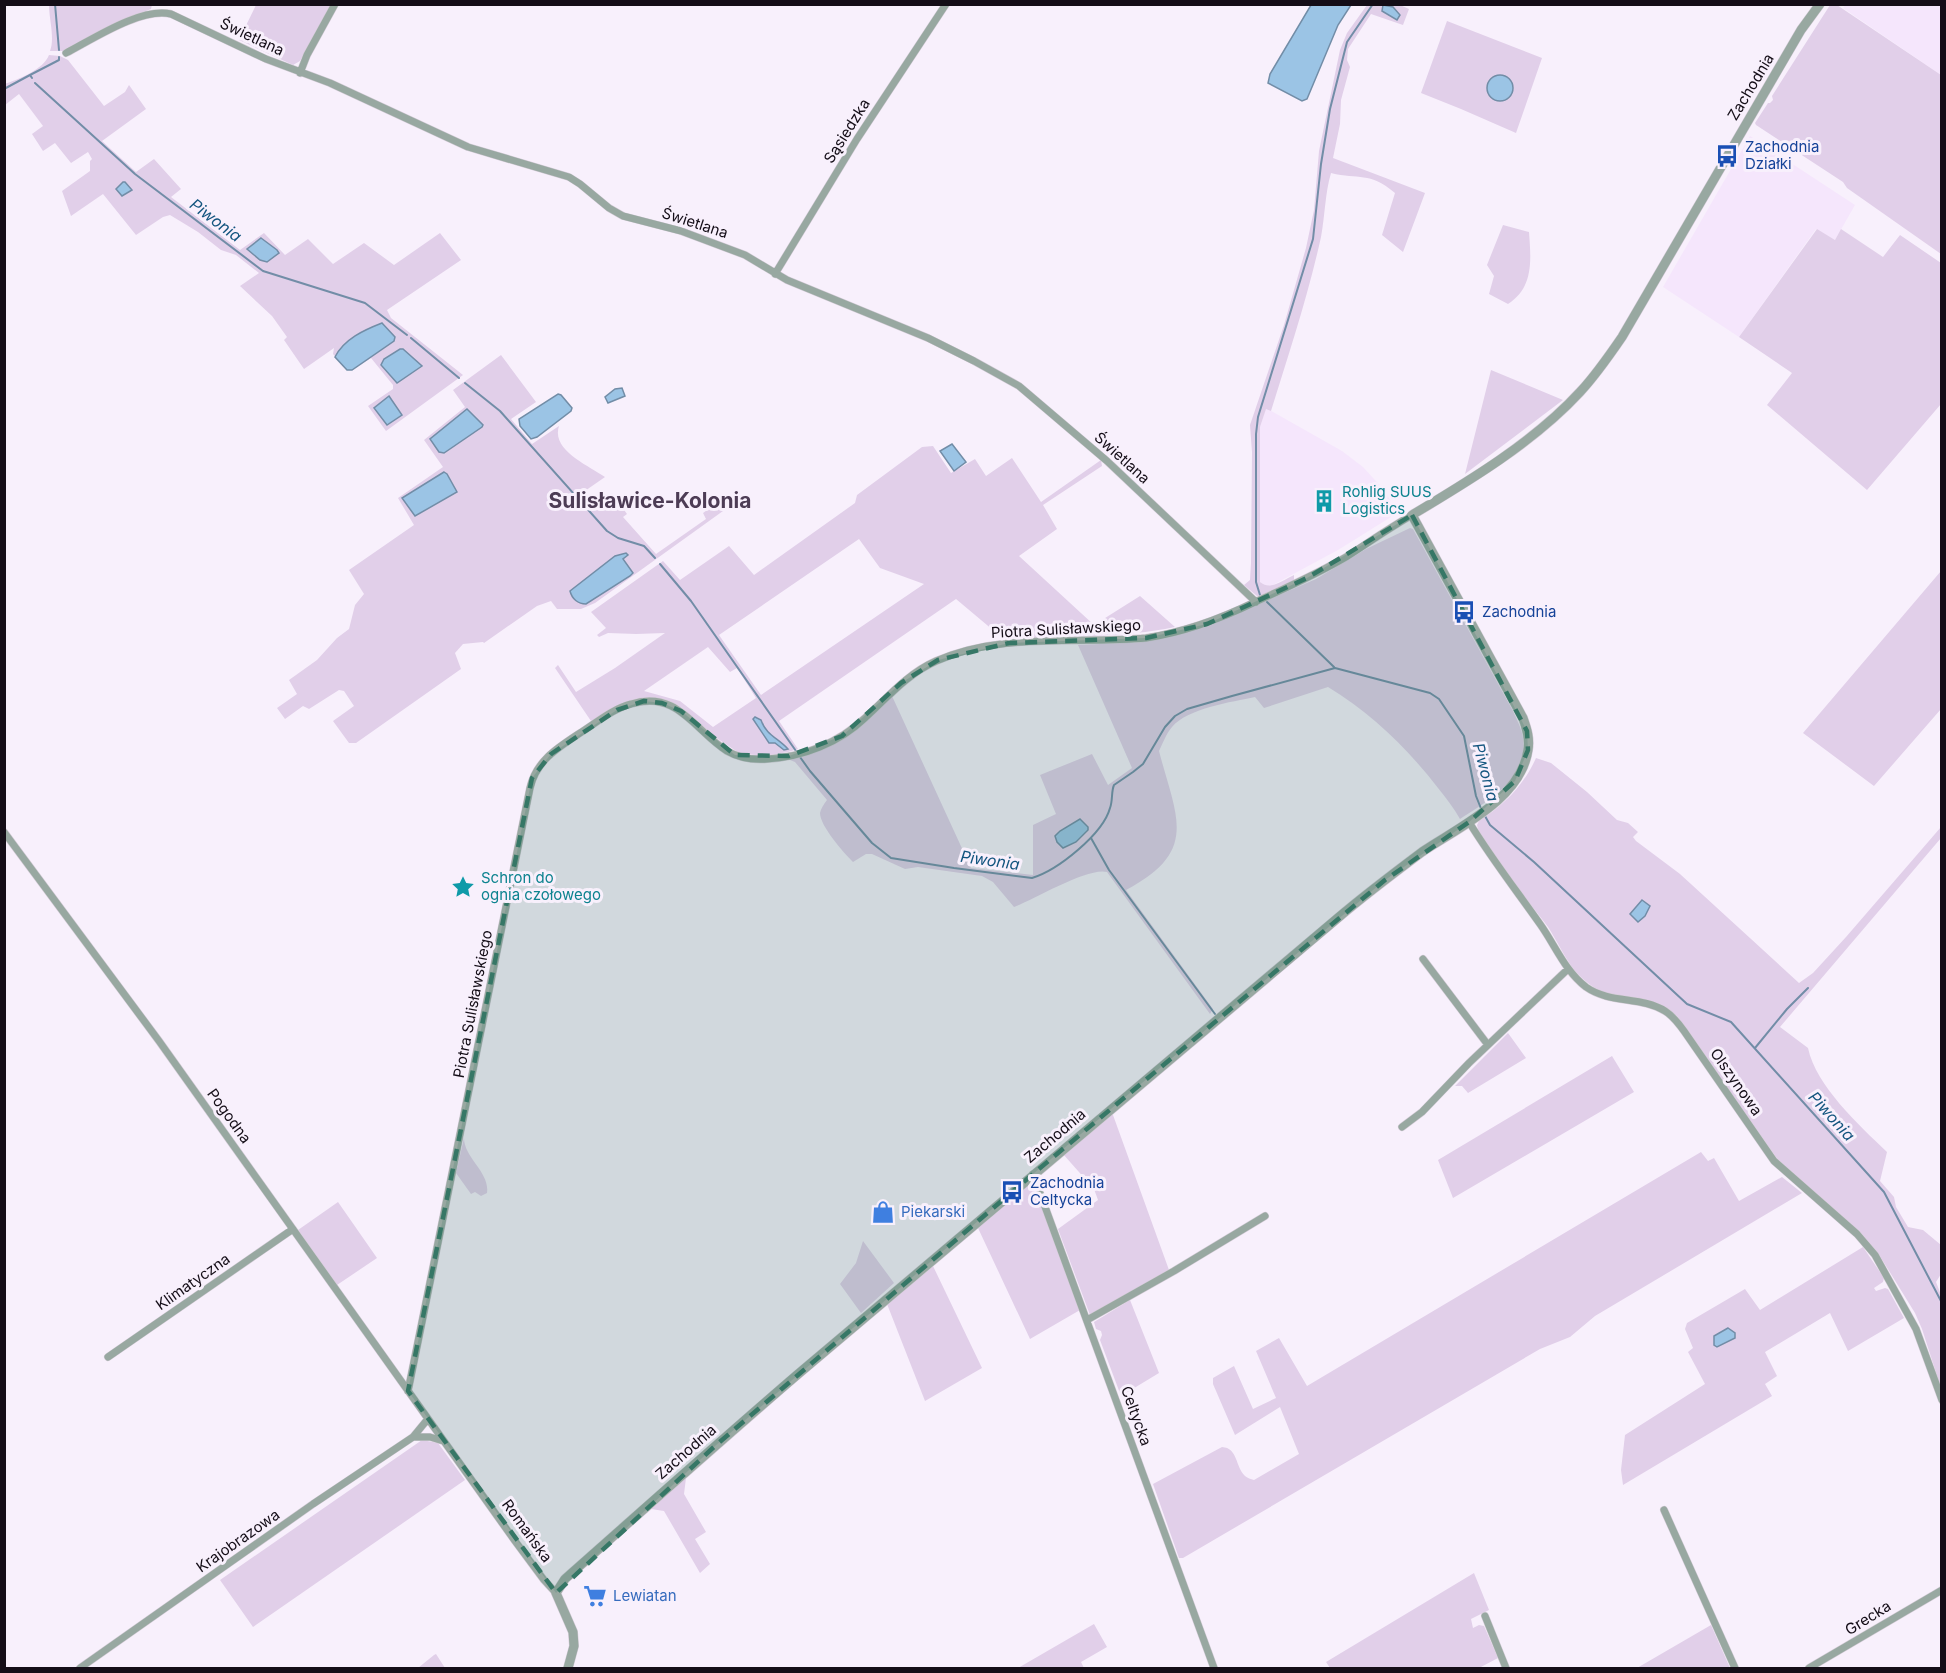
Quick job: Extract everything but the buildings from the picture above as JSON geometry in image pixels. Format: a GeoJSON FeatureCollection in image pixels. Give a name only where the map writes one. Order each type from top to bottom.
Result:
{"type":"FeatureCollection","features":[{"type":"Feature","properties":{"kind":"street"},"geometry":{"type":"LineString","coordinates":[[300,73],[307,55],[335,4]]}},
{"type":"Feature","properties":{"kind":"street","name":"Sąsiedzka"},"geometry":{"type":"LineString","coordinates":[[775,274],[874,112],[946,4]]}},
{"type":"Feature","properties":{"kind":"street","name":"Zachodnia"},"geometry":{"type":"LineString","coordinates":[[556,1593],[565,1579],[715,1446],[1033,1174],[1376,887],[1416,857],[1484,812],[1506,792],[1521,771],[1528,750],[1527,731],[1516,703],[1412,516],[1471,479],[1524,441],[1563,409],[1593,377],[1632,322],[1780,67],[1820,4]]}},
{"type":"Feature","properties":{"kind":"street","name":"Świetlana"},"geometry":{"type":"LineString","coordinates":[[66,53],[126,23],[151,14],[165,13],[178,17],[266,59],[330,83],[468,147],[569,177],[623,216],[681,231],[728,248],[752,258],[787,280],[928,338],[1019,386],[1107,461],[1256,602]]}},
{"type":"Feature","properties":{"kind":"street","name":"Piotra Sulisławskiego"},"geometry":{"type":"LineString","coordinates":[[408,1391],[530,788],[535,771],[544,759],[617,710],[644,701],[662,703],[681,711],[735,755],[753,759],[789,756],[818,748],[842,736],[864,719],[906,679],[925,666],[951,655],[1010,643],[1127,639],[1166,635],[1207,624],[1291,586],[1337,562],[1412,516]]}},
{"type":"Feature","properties":{"kind":"street","name":"Olszynowa"},"geometry":{"type":"LineString","coordinates":[[1469,822],[1500,870],[1541,925],[1568,969],[1594,992],[1614,999],[1656,1007],[1677,1022],[1774,1161],[1857,1234],[1875,1255],[1916,1329],[1941,1400]]}},
{"type":"Feature","properties":{"kind":"street","name":"Pogodna"},"geometry":{"type":"LineString","coordinates":[[4,832],[294,1229],[428,1420]]}},
{"type":"Feature","properties":{"kind":"street"},"geometry":{"type":"LineString","coordinates":[[1423,959],[1488,1046]]}},
{"type":"Feature","properties":{"kind":"street"},"geometry":{"type":"LineString","coordinates":[[1402,1127],[1422,1112],[1568,969]]}},
{"type":"Feature","properties":{"kind":"street","name":"Celtycka"},"geometry":{"type":"LineString","coordinates":[[1033,1174],[1214,1668]]}},
{"type":"Feature","properties":{"kind":"street"},"geometry":{"type":"LineString","coordinates":[[1087,1320],[1265,1216]]}},
{"type":"Feature","properties":{"kind":"street","name":"Klimatyczna"},"geometry":{"type":"LineString","coordinates":[[108,1357],[294,1229]]}},
{"type":"Feature","properties":{"kind":"street","name":"Romańska"},"geometry":{"type":"LineString","coordinates":[[428,1420],[544,1580],[556,1593],[573,1632],[574,1646],[568,1668]]}},
{"type":"Feature","properties":{"kind":"street","name":"Krajobrazowa"},"geometry":{"type":"LineString","coordinates":[[80,1668],[313,1504],[413,1437],[428,1420]]}},
{"type":"Feature","properties":{"kind":"street"},"geometry":{"type":"LineString","coordinates":[[413,1437],[430,1437],[444,1441]]}},
{"type":"Feature","properties":{"kind":"street"},"geometry":{"type":"LineString","coordinates":[[1664,1510],[1735,1668]]}},
{"type":"Feature","properties":{"kind":"street","name":"Grecka"},"geometry":{"type":"LineString","coordinates":[[1809,1668],[1941,1590]]}},
{"type":"Feature","properties":{"kind":"street"},"geometry":{"type":"LineString","coordinates":[[1485,1616],[1506,1668]]}},
{"type":"Feature","properties":{"kind":"highlighted area"},"geometry":{"type":"Polygon","coordinates":[[[1412,515],[1527,731],[1528,750],[1515,781],[1469,822],[1385,880],[1033,1174],[715,1446],[556,1593],[408,1391],[532,778],[551,754],[617,710],[644,701],[662,703],[681,711],[735,755],[789,756],[842,736],[901,683],[938,660],[1009,643],[1146,638],[1207,624],[1307,578],[1412,515]]]}},
{"type":"Feature","properties":{"kind":"shaded area"},"geometry":{"type":"Polygon","coordinates":[[[1846,4],[1941,5],[1941,75],[1843,8],[1846,4]]]}},
{"type":"Feature","properties":{"kind":"shaded area"},"geometry":{"type":"Polygon","coordinates":[[[49,5],[152,5],[151,9],[123,20],[63,51],[50,51],[52,34],[49,5]]]}},
{"type":"Feature","properties":{"kind":"shaded area"},"geometry":{"type":"Polygon","coordinates":[[[256,5],[332,5],[300,61],[293,65],[239,40],[256,5]]]}},
{"type":"Feature","properties":{"kind":"shaded area"},"geometry":{"type":"Polygon","coordinates":[[[1367,5],[1400,5],[1409,9],[1403,25],[1371,14],[1348,49],[1347,60],[1350,67],[1341,100],[1340,124],[1333,158],[1425,193],[1403,252],[1382,235],[1395,193],[1371,179],[1331,173],[1321,237],[1304,303],[1271,411],[1266,409],[1260,427],[1260,582],[1273,585],[1294,575],[1294,581],[1263,596],[1257,596],[1244,585],[1250,580],[1251,563],[1252,452],[1250,425],[1284,325],[1306,248],[1314,210],[1319,151],[1340,50],[1347,33],[1367,5]]]}},
{"type":"Feature","properties":{"kind":"shaded area"},"geometry":{"type":"Polygon","coordinates":[[[1830,5],[1837,5],[1941,75],[1941,254],[1847,188],[1843,182],[1755,123],[1768,103],[1773,100],[1772,96],[1830,5]]]}},
{"type":"Feature","properties":{"kind":"shaded area"},"geometry":{"type":"Polygon","coordinates":[[[1447,21],[1542,58],[1516,133],[1421,93],[1447,21]]]}},
{"type":"Feature","properties":{"kind":"shaded area"},"geometry":{"type":"Polygon","coordinates":[[[49,55],[60,56],[68,60],[104,106],[125,92],[129,85],[146,109],[102,141],[136,172],[154,159],[181,189],[171,197],[240,250],[264,233],[285,255],[308,239],[333,264],[364,243],[394,265],[440,233],[461,260],[387,310],[391,318],[463,375],[386,431],[368,406],[393,389],[393,385],[371,358],[352,370],[347,370],[333,354],[334,348],[304,369],[284,340],[287,337],[272,316],[240,286],[259,273],[236,255],[221,250],[198,232],[170,215],[163,217],[136,235],[103,194],[71,216],[62,191],[90,171],[92,159],[88,152],[71,163],[55,143],[43,151],[32,134],[43,126],[19,94],[5,105],[4,84],[36,69],[49,55]]]}},
{"type":"Feature","properties":{"kind":"shaded area"},"geometry":{"type":"Polygon","coordinates":[[[1750,136],[1855,205],[1835,240],[1816,229],[1739,337],[1663,287],[1750,136]]]}},
{"type":"Feature","properties":{"kind":"shaded area"},"geometry":{"type":"Polygon","coordinates":[[[1503,225],[1529,232],[1530,242],[1527,281],[1523,290],[1508,304],[1489,294],[1494,276],[1487,265],[1503,225]]]}},
{"type":"Feature","properties":{"kind":"shaded area"},"geometry":{"type":"Polygon","coordinates":[[[1817,229],[1835,240],[1841,229],[1883,257],[1900,235],[1941,263],[1941,404],[1867,490],[1767,405],[1792,373],[1739,337],[1817,229]]]}},
{"type":"Feature","properties":{"kind":"shaded area"},"geometry":{"type":"Polygon","coordinates":[[[501,355],[536,402],[511,419],[532,444],[559,426],[560,442],[566,450],[605,477],[582,493],[593,507],[612,493],[627,514],[623,517],[656,554],[706,519],[703,513],[717,503],[723,511],[595,603],[581,609],[557,609],[551,601],[537,606],[484,643],[463,644],[455,653],[461,669],[356,743],[349,743],[333,721],[354,706],[344,691],[339,690],[309,709],[303,706],[285,719],[277,708],[297,694],[289,680],[317,660],[337,638],[349,629],[355,605],[364,594],[349,570],[414,525],[398,498],[443,467],[424,440],[465,407],[453,390],[501,355]]]}},
{"type":"Feature","properties":{"kind":"shaded area"},"geometry":{"type":"Polygon","coordinates":[[[1491,370],[1563,400],[1465,474],[1491,370]]]}},
{"type":"Feature","properties":{"kind":"shaded area"},"geometry":{"type":"Polygon","coordinates":[[[1266,408],[1342,451],[1363,467],[1385,491],[1394,507],[1391,517],[1338,550],[1271,586],[1260,582],[1260,427],[1266,408]]]}},
{"type":"Feature","properties":{"kind":"shaded area"},"geometry":{"type":"Polygon","coordinates":[[[933,446],[951,473],[975,459],[986,476],[1012,458],[1041,502],[1101,460],[1102,466],[1043,505],[1057,529],[1019,556],[1094,625],[1140,596],[1175,627],[1112,635],[1006,641],[956,599],[779,721],[798,749],[765,756],[739,753],[715,737],[682,708],[653,699],[591,721],[555,668],[558,665],[576,692],[665,633],[608,633],[599,637],[597,635],[606,628],[591,612],[663,561],[680,580],[729,546],[754,575],[855,503],[857,495],[922,447],[933,446]],[[859,539],[719,635],[761,695],[924,584],[880,568],[859,539]],[[708,647],[644,691],[680,701],[713,727],[756,698],[737,668],[730,672],[708,647]]]}},
{"type":"Feature","properties":{"kind":"shaded area"},"geometry":{"type":"Polygon","coordinates":[[[1410,528],[1413,529],[1513,711],[1523,738],[1520,765],[1514,776],[1494,796],[1460,819],[1450,803],[1401,746],[1374,720],[1328,687],[1264,708],[1255,697],[1199,710],[1179,720],[1166,736],[1159,751],[1176,814],[1177,831],[1173,846],[1165,861],[1149,876],[1126,890],[1213,1009],[1210,1014],[1107,872],[1087,874],[1014,907],[993,882],[982,876],[918,867],[905,869],[872,854],[866,854],[853,862],[833,839],[821,818],[820,811],[827,800],[795,762],[790,760],[820,749],[846,735],[869,718],[892,696],[971,868],[1033,875],[1033,825],[1056,814],[1040,775],[1092,754],[1108,785],[1132,768],[1078,645],[1143,642],[1208,626],[1316,579],[1366,549],[1410,528]]]}},
{"type":"Feature","properties":{"kind":"shaded area"},"geometry":{"type":"Polygon","coordinates":[[[1941,571],[1941,709],[1874,786],[1803,733],[1941,571]]]}},
{"type":"Feature","properties":{"kind":"shaded area"},"geometry":{"type":"Polygon","coordinates":[[[1536,758],[1551,763],[1617,820],[1628,823],[1638,832],[1633,837],[1636,841],[1680,874],[1799,983],[1813,973],[1846,937],[1941,827],[1941,838],[1780,1027],[1808,1048],[1829,1090],[1887,1152],[1880,1181],[1894,1197],[1896,1207],[1908,1227],[1923,1230],[1941,1245],[1941,1274],[1936,1282],[1941,1295],[1941,1388],[1915,1313],[1878,1253],[1861,1233],[1778,1160],[1677,1016],[1657,1005],[1605,993],[1592,986],[1574,970],[1548,927],[1487,848],[1477,825],[1479,821],[1512,794],[1526,777],[1536,758]]]}},
{"type":"Feature","properties":{"kind":"shaded area"},"geometry":{"type":"Polygon","coordinates":[[[1508,1033],[1526,1058],[1468,1093],[1462,1086],[1455,1086],[1508,1033]]]}},
{"type":"Feature","properties":{"kind":"shaded area"},"geometry":{"type":"Polygon","coordinates":[[[1612,1056],[1634,1092],[1453,1198],[1438,1160],[1612,1056]]]}},
{"type":"Feature","properties":{"kind":"shaded area"},"geometry":{"type":"Polygon","coordinates":[[[1110,1115],[1113,1115],[1169,1270],[1090,1315],[1058,1229],[1098,1200],[1094,1189],[1063,1154],[1110,1115]]]}},
{"type":"Feature","properties":{"kind":"shaded area"},"geometry":{"type":"Polygon","coordinates":[[[464,1138],[468,1152],[485,1178],[487,1193],[481,1196],[475,1192],[471,1194],[456,1173],[464,1138]]]}},
{"type":"Feature","properties":{"kind":"shaded area"},"geometry":{"type":"Polygon","coordinates":[[[1701,1152],[1708,1161],[1714,1158],[1739,1201],[1782,1177],[1802,1193],[1595,1316],[1570,1337],[1540,1349],[1183,1558],[1179,1558],[1153,1484],[1222,1447],[1234,1454],[1242,1472],[1246,1477],[1254,1480],[1299,1454],[1280,1407],[1235,1435],[1213,1384],[1213,1378],[1234,1366],[1253,1409],[1276,1398],[1256,1351],[1279,1338],[1307,1386],[1701,1152]]]}},
{"type":"Feature","properties":{"kind":"shaded area"},"geometry":{"type":"Polygon","coordinates":[[[1028,1185],[1034,1187],[1080,1310],[1030,1339],[978,1228],[1028,1185]]]}},
{"type":"Feature","properties":{"kind":"shaded area"},"geometry":{"type":"Polygon","coordinates":[[[338,1202],[377,1258],[337,1285],[298,1230],[338,1202]]]}},
{"type":"Feature","properties":{"kind":"shaded area"},"geometry":{"type":"Polygon","coordinates":[[[863,1241],[894,1283],[861,1313],[840,1284],[856,1263],[863,1241]]]}},
{"type":"Feature","properties":{"kind":"shaded area"},"geometry":{"type":"Polygon","coordinates":[[[1863,1247],[1884,1278],[1883,1282],[1874,1288],[1876,1291],[1888,1289],[1904,1318],[1848,1351],[1830,1313],[1765,1352],[1777,1376],[1765,1384],[1772,1396],[1623,1485],[1621,1470],[1625,1435],[1705,1384],[1688,1352],[1693,1348],[1685,1329],[1687,1323],[1745,1289],[1760,1310],[1863,1247]]]}},
{"type":"Feature","properties":{"kind":"shaded area"},"geometry":{"type":"Polygon","coordinates":[[[933,1266],[982,1368],[925,1401],[887,1304],[933,1266]]]}},
{"type":"Feature","properties":{"kind":"shaded area"},"geometry":{"type":"Polygon","coordinates":[[[1130,1300],[1159,1373],[1121,1396],[1100,1340],[1101,1331],[1096,1329],[1094,1322],[1130,1300]]]}},
{"type":"Feature","properties":{"kind":"shaded area"},"geometry":{"type":"Polygon","coordinates":[[[422,1440],[438,1443],[465,1480],[253,1627],[220,1580],[422,1440]]]}},
{"type":"Feature","properties":{"kind":"shaded area"},"geometry":{"type":"Polygon","coordinates":[[[686,1478],[684,1494],[706,1532],[695,1539],[710,1564],[700,1573],[664,1511],[651,1509],[686,1478]]]}},
{"type":"Feature","properties":{"kind":"shaded area"},"geometry":{"type":"Polygon","coordinates":[[[1474,1573],[1489,1610],[1471,1619],[1473,1628],[1479,1625],[1484,1626],[1498,1658],[1479,1668],[1330,1668],[1326,1662],[1474,1573]]]}},
{"type":"Feature","properties":{"kind":"shaded area"},"geometry":{"type":"Polygon","coordinates":[[[1094,1624],[1107,1647],[1081,1662],[1084,1668],[1018,1668],[1094,1624]]]}},
{"type":"Feature","properties":{"kind":"shaded area"},"geometry":{"type":"Polygon","coordinates":[[[1711,1625],[1730,1668],[1637,1668],[1711,1625]]]}},
{"type":"Feature","properties":{"kind":"shaded area"},"geometry":{"type":"Polygon","coordinates":[[[436,1654],[445,1668],[418,1668],[434,1655],[436,1654]]]}},
{"type":"Feature","properties":{"kind":"water"},"geometry":{"type":"Polygon","coordinates":[[[1311,5],[1351,5],[1338,25],[1307,99],[1302,101],[1268,83],[1270,74],[1311,5]]]}},
{"type":"Feature","properties":{"kind":"water"},"geometry":{"type":"Polygon","coordinates":[[[1383,5],[1393,7],[1400,15],[1397,20],[1382,11],[1383,5]]]}},
{"type":"Feature","properties":{"kind":"water"},"geometry":{"type":"Polygon","coordinates":[[[1500,75],[1509,79],[1513,88],[1509,97],[1500,101],[1491,97],[1487,88],[1491,79],[1500,75]]]}},
{"type":"Feature","properties":{"kind":"water"},"geometry":{"type":"Polygon","coordinates":[[[123,182],[132,190],[122,196],[116,189],[123,182]]]}},
{"type":"Feature","properties":{"kind":"water"},"geometry":{"type":"Polygon","coordinates":[[[261,238],[279,253],[267,262],[260,260],[247,249],[261,238]]]}},
{"type":"Feature","properties":{"kind":"water"},"geometry":{"type":"Polygon","coordinates":[[[382,323],[395,337],[394,341],[352,370],[347,370],[335,357],[339,351],[355,336],[382,323]]]}},
{"type":"Feature","properties":{"kind":"water"},"geometry":{"type":"Polygon","coordinates":[[[403,349],[422,366],[397,383],[381,365],[384,359],[403,349]]]}},
{"type":"Feature","properties":{"kind":"water"},"geometry":{"type":"Polygon","coordinates":[[[622,388],[625,396],[608,403],[605,397],[615,389],[622,388]]]}},
{"type":"Feature","properties":{"kind":"water"},"geometry":{"type":"Polygon","coordinates":[[[558,394],[572,408],[571,411],[537,437],[531,439],[520,426],[519,419],[558,394]]]}},
{"type":"Feature","properties":{"kind":"water"},"geometry":{"type":"Polygon","coordinates":[[[389,396],[402,415],[387,425],[374,408],[389,396]]]}},
{"type":"Feature","properties":{"kind":"water"},"geometry":{"type":"Polygon","coordinates":[[[467,409],[483,425],[482,427],[444,453],[439,452],[430,439],[467,409]]]}},
{"type":"Feature","properties":{"kind":"water"},"geometry":{"type":"Polygon","coordinates":[[[952,444],[966,462],[954,471],[940,451],[952,444]]]}},
{"type":"Feature","properties":{"kind":"water"},"geometry":{"type":"Polygon","coordinates":[[[444,472],[457,492],[415,516],[402,498],[444,472]]]}},
{"type":"Feature","properties":{"kind":"water"},"geometry":{"type":"Polygon","coordinates":[[[626,553],[628,555],[623,559],[633,573],[630,576],[586,604],[574,599],[570,591],[615,556],[626,553]]]}},
{"type":"Feature","properties":{"kind":"water"},"geometry":{"type":"Polygon","coordinates":[[[755,717],[761,720],[769,733],[788,749],[784,750],[775,743],[769,743],[753,719],[755,717]]]}},
{"type":"Feature","properties":{"kind":"water"},"geometry":{"type":"Polygon","coordinates":[[[1080,819],[1088,830],[1076,842],[1063,848],[1055,836],[1080,819]]]}},
{"type":"Feature","properties":{"kind":"water"},"geometry":{"type":"Polygon","coordinates":[[[1642,900],[1650,906],[1645,916],[1638,922],[1630,914],[1642,900]]]}},
{"type":"Feature","properties":{"kind":"water"},"geometry":{"type":"Polygon","coordinates":[[[1728,1328],[1735,1333],[1735,1338],[1717,1347],[1714,1345],[1714,1336],[1728,1328]]]}},
{"type":"Feature","properties":{"kind":"waterway","name":"Piwonia"},"geometry":{"type":"LineString","coordinates":[[55,4],[59,50]]}},
{"type":"Feature","properties":{"kind":"waterway"},"geometry":{"type":"LineString","coordinates":[[1260,595],[1256,582],[1258,417],[1313,239],[1330,109],[1347,42],[1373,4]]}},
{"type":"Feature","properties":{"kind":"waterway","name":"Piwonia"},"geometry":{"type":"LineString","coordinates":[[32,78],[30,75],[59,60],[59,57]]}},
{"type":"Feature","properties":{"kind":"waterway"},"geometry":{"type":"LineString","coordinates":[[4,89],[30,75]]}},
{"type":"Feature","properties":{"kind":"waterway","name":"Piwonia"},"geometry":{"type":"LineString","coordinates":[[35,83],[135,174],[263,271],[365,303],[407,335]]}},
{"type":"Feature","properties":{"kind":"waterway","name":"Piwonia"},"geometry":{"type":"LineString","coordinates":[[411,338],[459,378]]}},
{"type":"Feature","properties":{"kind":"waterway","name":"Piwonia"},"geometry":{"type":"LineString","coordinates":[[465,383],[500,411],[607,531],[618,538],[644,546],[655,558]]}},
{"type":"Feature","properties":{"kind":"waterway","name":"Piwonia"},"geometry":{"type":"LineString","coordinates":[[660,564],[691,601],[796,751]]}},
{"type":"Feature","properties":{"kind":"waterway"},"geometry":{"type":"LineString","coordinates":[[1267,602],[1334,667]]}},
{"type":"Feature","properties":{"kind":"waterway","name":"Piwonia"},"geometry":{"type":"LineString","coordinates":[[800,757],[872,843],[891,858],[1032,878],[1043,874],[1066,859],[1099,829],[1111,805],[1114,785],[1143,764],[1165,727],[1175,716],[1187,709],[1335,668],[1430,693],[1439,699],[1464,736],[1476,796],[1482,811]]}},
{"type":"Feature","properties":{"kind":"waterway","name":"Piwonia"},"geometry":{"type":"LineString","coordinates":[[1485,816],[1490,825],[1534,862],[1687,1004],[1731,1022],[1884,1192],[1942,1303]]}},
{"type":"Feature","properties":{"kind":"waterway"},"geometry":{"type":"LineString","coordinates":[[1091,838],[1109,870],[1215,1014]]}},
{"type":"Feature","properties":{"kind":"waterway"},"geometry":{"type":"LineString","coordinates":[[1755,1048],[1787,1009],[1808,988]]}},
{"type":"Feature","properties":{"kind":"place","name":"Zachodnia Działki"},"geometry":{"type":"Point","coordinates":[1727,156]}},
{"type":"Feature","properties":{"kind":"place","name":"Rohlig SUUS Logistics"},"geometry":{"type":"Point","coordinates":[1324,501]}},
{"type":"Feature","properties":{"kind":"place","name":"Zachodnia"},"geometry":{"type":"Point","coordinates":[1464,612]}},
{"type":"Feature","properties":{"kind":"place","name":"Schron do ognia czołowego"},"geometry":{"type":"Point","coordinates":[463,887]}},
{"type":"Feature","properties":{"kind":"place","name":"Zachodnia Celtycka"},"geometry":{"type":"Point","coordinates":[1012,1192]}},
{"type":"Feature","properties":{"kind":"place","name":"Piekarski"},"geometry":{"type":"Point","coordinates":[883,1212]}},
{"type":"Feature","properties":{"kind":"place","name":"Lewiatan"},"geometry":{"type":"Point","coordinates":[595,1596]}},
{"type":"Feature","properties":{"kind":"district","name":"Sulisławice-Kolonia"},"geometry":{"type":"Point","coordinates":[650,501]}}]}
